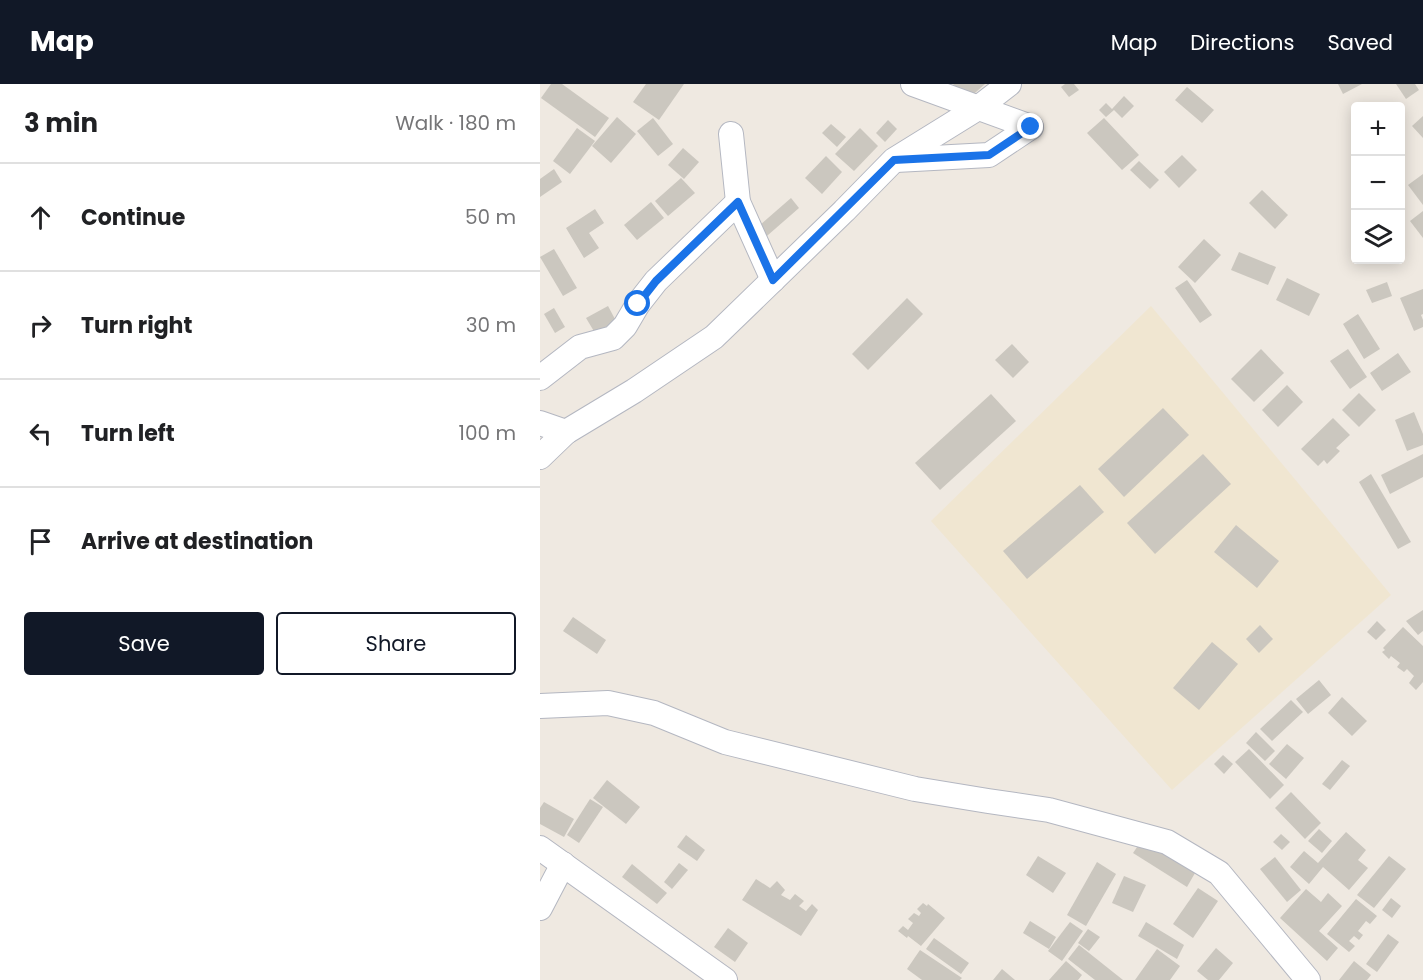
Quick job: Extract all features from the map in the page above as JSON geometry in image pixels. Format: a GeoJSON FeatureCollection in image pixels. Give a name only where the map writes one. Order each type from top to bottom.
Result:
{"type":"FeatureCollection","features":[{"type":"Feature","properties":{"kind":"street"},"geometry":{"type":"LineString","coordinates":[[894,160],[989,155],[1031,127],[913,84]]}},
{"type":"Feature","properties":{"kind":"street"},"geometry":{"type":"LineString","coordinates":[[540,457],[566,432],[634,391],[714,337],[894,160],[978,108],[1009,84]]}},
{"type":"Feature","properties":{"kind":"street"},"geometry":{"type":"LineString","coordinates":[[731,134],[738,202],[773,280]]}},
{"type":"Feature","properties":{"kind":"street"},"geometry":{"type":"LineString","coordinates":[[540,378],[580,347],[613,338],[625,326],[656,281],[738,202]]}},
{"type":"Feature","properties":{"kind":"street"},"geometry":{"type":"LineString","coordinates":[[540,423],[566,432]]}},
{"type":"Feature","properties":{"kind":"street"},"geometry":{"type":"LineString","coordinates":[[540,706],[608,703],[654,713],[725,742],[915,789],[1049,810],[1167,842],[1218,873],[1308,980]]}},
{"type":"Feature","properties":{"kind":"street"},"geometry":{"type":"LineString","coordinates":[[540,848],[725,980]]}},
{"type":"Feature","properties":{"kind":"street"},"geometry":{"type":"LineString","coordinates":[[540,908],[563,864]]}},
{"type":"Feature","properties":{"kind":"shaded area"},"geometry":{"type":"Polygon","coordinates":[[[1151,306],[1391,595],[1172,790],[931,521],[1151,306]]]}},
{"type":"Feature","properties":{"kind":"building"},"geometry":{"type":"Polygon","coordinates":[[[551,84],[562,84],[609,118],[595,137],[541,98],[551,84]]]}},
{"type":"Feature","properties":{"kind":"building"},"geometry":{"type":"Polygon","coordinates":[[[646,84],[684,84],[659,120],[633,102],[646,84]]]}},
{"type":"Feature","properties":{"kind":"building"},"geometry":{"type":"Polygon","coordinates":[[[953,84],[985,84],[967,100],[953,84]]]}},
{"type":"Feature","properties":{"kind":"building"},"geometry":{"type":"Polygon","coordinates":[[[1065,84],[1074,84],[1079,90],[1069,97],[1061,87],[1065,84]]]}},
{"type":"Feature","properties":{"kind":"building"},"geometry":{"type":"Polygon","coordinates":[[[1338,84],[1362,84],[1343,94],[1338,84]]]}},
{"type":"Feature","properties":{"kind":"building"},"geometry":{"type":"Polygon","coordinates":[[[1396,84],[1415,84],[1419,90],[1406,99],[1396,84]]]}},
{"type":"Feature","properties":{"kind":"building"},"geometry":{"type":"Polygon","coordinates":[[[1187,87],[1214,110],[1202,123],[1175,100],[1187,87]]]}},
{"type":"Feature","properties":{"kind":"building"},"geometry":{"type":"Polygon","coordinates":[[[1124,96],[1134,106],[1122,118],[1114,110],[1106,117],[1099,110],[1106,103],[1112,109],[1124,96]]]}},
{"type":"Feature","properties":{"kind":"building"},"geometry":{"type":"Polygon","coordinates":[[[1423,116],[1423,138],[1412,126],[1423,116]]]}},
{"type":"Feature","properties":{"kind":"building"},"geometry":{"type":"Polygon","coordinates":[[[617,117],[636,134],[611,163],[592,146],[617,117]]]}},
{"type":"Feature","properties":{"kind":"building"},"geometry":{"type":"Polygon","coordinates":[[[653,118],[673,144],[658,156],[637,131],[653,118]]]}},
{"type":"Feature","properties":{"kind":"building"},"geometry":{"type":"Polygon","coordinates":[[[1104,118],[1139,155],[1122,170],[1087,133],[1104,118]]]}},
{"type":"Feature","properties":{"kind":"building"},"geometry":{"type":"Polygon","coordinates":[[[888,120],[897,129],[885,142],[876,133],[888,120]]]}},
{"type":"Feature","properties":{"kind":"building"},"geometry":{"type":"Polygon","coordinates":[[[831,124],[846,137],[837,147],[822,133],[831,124]]]}},
{"type":"Feature","properties":{"kind":"building"},"geometry":{"type":"Polygon","coordinates":[[[577,128],[595,141],[570,174],[553,161],[577,128]]]}},
{"type":"Feature","properties":{"kind":"building"},"geometry":{"type":"Polygon","coordinates":[[[860,128],[878,146],[854,171],[835,154],[860,128]]]}},
{"type":"Feature","properties":{"kind":"building"},"geometry":{"type":"Polygon","coordinates":[[[683,148],[699,162],[684,179],[668,165],[683,148]]]}},
{"type":"Feature","properties":{"kind":"building"},"geometry":{"type":"Polygon","coordinates":[[[1182,155],[1197,170],[1179,188],[1164,172],[1182,155]]]}},
{"type":"Feature","properties":{"kind":"building"},"geometry":{"type":"Polygon","coordinates":[[[826,156],[842,172],[822,194],[805,178],[826,156]]]}},
{"type":"Feature","properties":{"kind":"building"},"geometry":{"type":"Polygon","coordinates":[[[1139,161],[1159,180],[1150,189],[1130,170],[1139,161]]]}},
{"type":"Feature","properties":{"kind":"building"},"geometry":{"type":"Polygon","coordinates":[[[554,169],[562,182],[540,197],[540,179],[554,169]]]}},
{"type":"Feature","properties":{"kind":"building"},"geometry":{"type":"Polygon","coordinates":[[[1423,174],[1423,205],[1408,185],[1423,174]]]}},
{"type":"Feature","properties":{"kind":"building"},"geometry":{"type":"Polygon","coordinates":[[[681,178],[695,193],[668,216],[655,201],[681,178]]]}},
{"type":"Feature","properties":{"kind":"building"},"geometry":{"type":"Polygon","coordinates":[[[1262,190],[1288,215],[1275,229],[1249,203],[1262,190]]]}},
{"type":"Feature","properties":{"kind":"building"},"geometry":{"type":"Polygon","coordinates":[[[791,198],[799,208],[760,242],[752,232],[791,198]]]}},
{"type":"Feature","properties":{"kind":"building"},"geometry":{"type":"Polygon","coordinates":[[[651,202],[664,218],[637,240],[624,225],[651,202]]]}},
{"type":"Feature","properties":{"kind":"building"},"geometry":{"type":"Polygon","coordinates":[[[595,209],[604,223],[589,233],[599,248],[584,258],[566,228],[595,209]]]}},
{"type":"Feature","properties":{"kind":"building"},"geometry":{"type":"Polygon","coordinates":[[[1423,211],[1423,238],[1410,221],[1423,211]]]}},
{"type":"Feature","properties":{"kind":"building"},"geometry":{"type":"Polygon","coordinates":[[[1204,239],[1221,255],[1195,283],[1178,267],[1204,239]]]}},
{"type":"Feature","properties":{"kind":"building"},"geometry":{"type":"Polygon","coordinates":[[[554,249],[577,288],[563,296],[540,257],[554,249]]]}},
{"type":"Feature","properties":{"kind":"building"},"geometry":{"type":"Polygon","coordinates":[[[1239,252],[1276,267],[1268,285],[1231,270],[1239,252]]]}},
{"type":"Feature","properties":{"kind":"building"},"geometry":{"type":"Polygon","coordinates":[[[1287,278],[1320,294],[1309,316],[1276,300],[1287,278]]]}},
{"type":"Feature","properties":{"kind":"building"},"geometry":{"type":"Polygon","coordinates":[[[1187,280],[1212,315],[1200,323],[1175,288],[1187,280]]]}},
{"type":"Feature","properties":{"kind":"building"},"geometry":{"type":"Polygon","coordinates":[[[1387,282],[1392,296],[1372,303],[1366,290],[1387,282]]]}},
{"type":"Feature","properties":{"kind":"building"},"geometry":{"type":"Polygon","coordinates":[[[1423,289],[1423,314],[1421,315],[1423,327],[1414,331],[1400,298],[1423,289]]]}},
{"type":"Feature","properties":{"kind":"building"},"geometry":{"type":"Polygon","coordinates":[[[907,298],[923,314],[868,370],[852,354],[907,298]]]}},
{"type":"Feature","properties":{"kind":"building"},"geometry":{"type":"Polygon","coordinates":[[[608,306],[616,321],[595,333],[586,318],[608,306]]]}},
{"type":"Feature","properties":{"kind":"building"},"geometry":{"type":"Polygon","coordinates":[[[554,308],[565,327],[555,333],[544,314],[554,308]]]}},
{"type":"Feature","properties":{"kind":"building"},"geometry":{"type":"Polygon","coordinates":[[[1358,314],[1380,349],[1364,359],[1343,324],[1358,314]]]}},
{"type":"Feature","properties":{"kind":"building"},"geometry":{"type":"Polygon","coordinates":[[[1012,344],[1029,362],[1013,378],[995,360],[1012,344]]]}},
{"type":"Feature","properties":{"kind":"building"},"geometry":{"type":"Polygon","coordinates":[[[1261,349],[1284,373],[1254,402],[1231,379],[1261,349]]]}},
{"type":"Feature","properties":{"kind":"building"},"geometry":{"type":"Polygon","coordinates":[[[1348,349],[1367,377],[1350,389],[1330,361],[1348,349]]]}},
{"type":"Feature","properties":{"kind":"building"},"geometry":{"type":"Polygon","coordinates":[[[1398,353],[1411,372],[1382,391],[1370,373],[1398,353]]]}},
{"type":"Feature","properties":{"kind":"building"},"geometry":{"type":"Polygon","coordinates":[[[1287,385],[1303,402],[1278,427],[1262,410],[1287,385]]]}},
{"type":"Feature","properties":{"kind":"building"},"geometry":{"type":"Polygon","coordinates":[[[1359,393],[1376,410],[1359,427],[1342,410],[1359,393]]]}},
{"type":"Feature","properties":{"kind":"building"},"geometry":{"type":"Polygon","coordinates":[[[991,394],[1016,421],[940,490],[915,463],[991,394]]]}},
{"type":"Feature","properties":{"kind":"building"},"geometry":{"type":"Polygon","coordinates":[[[1163,408],[1189,435],[1124,497],[1098,469],[1163,408]]]}},
{"type":"Feature","properties":{"kind":"building"},"geometry":{"type":"Polygon","coordinates":[[[1414,412],[1423,434],[1423,445],[1407,451],[1395,420],[1414,412]]]}},
{"type":"Feature","properties":{"kind":"building"},"geometry":{"type":"Polygon","coordinates":[[[1333,418],[1350,435],[1336,448],[1340,451],[1327,464],[1324,460],[1318,466],[1301,449],[1333,418]]]}},
{"type":"Feature","properties":{"kind":"building"},"geometry":{"type":"Polygon","coordinates":[[[1203,454],[1231,484],[1155,554],[1127,523],[1203,454]]]}},
{"type":"Feature","properties":{"kind":"building"},"geometry":{"type":"Polygon","coordinates":[[[1423,454],[1423,477],[1390,494],[1381,475],[1423,454]]]}},
{"type":"Feature","properties":{"kind":"building"},"geometry":{"type":"Polygon","coordinates":[[[1371,474],[1411,542],[1398,549],[1359,482],[1371,474]]]}},
{"type":"Feature","properties":{"kind":"building"},"geometry":{"type":"Polygon","coordinates":[[[1080,485],[1104,512],[1027,579],[1003,551],[1080,485]]]}},
{"type":"Feature","properties":{"kind":"building"},"geometry":{"type":"Polygon","coordinates":[[[1236,525],[1279,561],[1257,588],[1214,552],[1236,525]]]}},
{"type":"Feature","properties":{"kind":"building"},"geometry":{"type":"Polygon","coordinates":[[[1423,610],[1423,631],[1418,635],[1406,621],[1423,610]]]}},
{"type":"Feature","properties":{"kind":"building"},"geometry":{"type":"Polygon","coordinates":[[[573,617],[606,640],[597,654],[563,631],[573,617]]]}},
{"type":"Feature","properties":{"kind":"building"},"geometry":{"type":"Polygon","coordinates":[[[1377,621],[1386,630],[1376,640],[1367,632],[1377,621]]]}},
{"type":"Feature","properties":{"kind":"building"},"geometry":{"type":"Polygon","coordinates":[[[1260,625],[1273,639],[1259,653],[1246,639],[1260,625]]]}},
{"type":"Feature","properties":{"kind":"building"},"geometry":{"type":"Polygon","coordinates":[[[1403,627],[1423,646],[1423,682],[1416,690],[1409,683],[1414,676],[1407,669],[1404,672],[1397,667],[1400,663],[1391,656],[1389,659],[1382,652],[1385,650],[1383,648],[1403,627]]]}},
{"type":"Feature","properties":{"kind":"building"},"geometry":{"type":"Polygon","coordinates":[[[1212,642],[1238,664],[1199,710],[1173,688],[1212,642]]]}},
{"type":"Feature","properties":{"kind":"building"},"geometry":{"type":"Polygon","coordinates":[[[1319,680],[1331,695],[1308,714],[1296,699],[1319,680]]]}},
{"type":"Feature","properties":{"kind":"building"},"geometry":{"type":"Polygon","coordinates":[[[1342,697],[1367,721],[1352,736],[1328,713],[1342,697]]]}},
{"type":"Feature","properties":{"kind":"building"},"geometry":{"type":"Polygon","coordinates":[[[1291,700],[1303,712],[1272,741],[1260,729],[1291,700]]]}},
{"type":"Feature","properties":{"kind":"building"},"geometry":{"type":"Polygon","coordinates":[[[1256,732],[1275,751],[1265,761],[1246,743],[1256,732]]]}},
{"type":"Feature","properties":{"kind":"building"},"geometry":{"type":"Polygon","coordinates":[[[1287,744],[1304,758],[1286,779],[1269,764],[1287,744]]]}},
{"type":"Feature","properties":{"kind":"building"},"geometry":{"type":"Polygon","coordinates":[[[1249,749],[1284,785],[1270,799],[1235,762],[1249,749]]]}},
{"type":"Feature","properties":{"kind":"building"},"geometry":{"type":"Polygon","coordinates":[[[1223,755],[1233,764],[1224,774],[1214,764],[1223,755]]]}},
{"type":"Feature","properties":{"kind":"building"},"geometry":{"type":"Polygon","coordinates":[[[1342,760],[1350,766],[1330,790],[1322,784],[1342,760]]]}},
{"type":"Feature","properties":{"kind":"building"},"geometry":{"type":"Polygon","coordinates":[[[607,780],[640,807],[626,824],[593,798],[607,780]]]}},
{"type":"Feature","properties":{"kind":"building"},"geometry":{"type":"Polygon","coordinates":[[[1291,792],[1321,823],[1305,839],[1275,808],[1291,792]]]}},
{"type":"Feature","properties":{"kind":"building"},"geometry":{"type":"Polygon","coordinates":[[[590,799],[603,807],[579,843],[567,835],[590,799]]]}},
{"type":"Feature","properties":{"kind":"building"},"geometry":{"type":"Polygon","coordinates":[[[544,802],[574,819],[564,837],[540,824],[540,808],[544,802]]]}},
{"type":"Feature","properties":{"kind":"building"},"geometry":{"type":"Polygon","coordinates":[[[1319,829],[1332,841],[1322,853],[1308,841],[1319,829]]]}},
{"type":"Feature","properties":{"kind":"building"},"geometry":{"type":"Polygon","coordinates":[[[1346,832],[1366,850],[1358,860],[1368,868],[1349,890],[1323,867],[1309,884],[1290,867],[1304,851],[1318,863],[1346,832]]]}},
{"type":"Feature","properties":{"kind":"building"},"geometry":{"type":"Polygon","coordinates":[[[1281,834],[1290,842],[1282,850],[1273,842],[1281,834]]]}},
{"type":"Feature","properties":{"kind":"building"},"geometry":{"type":"Polygon","coordinates":[[[686,835],[705,850],[697,861],[677,847],[686,835]]]}},
{"type":"Feature","properties":{"kind":"building"},"geometry":{"type":"Polygon","coordinates":[[[1142,840],[1195,873],[1187,887],[1133,853],[1142,840]]]}},
{"type":"Feature","properties":{"kind":"building"},"geometry":{"type":"Polygon","coordinates":[[[1038,856],[1066,873],[1053,893],[1026,875],[1038,856]]]}},
{"type":"Feature","properties":{"kind":"building"},"geometry":{"type":"Polygon","coordinates":[[[1389,856],[1406,869],[1374,908],[1357,895],[1389,856]]]}},
{"type":"Feature","properties":{"kind":"building"},"geometry":{"type":"Polygon","coordinates":[[[1275,857],[1301,890],[1287,902],[1260,869],[1275,857]]]}},
{"type":"Feature","properties":{"kind":"building"},"geometry":{"type":"Polygon","coordinates":[[[1097,862],[1116,874],[1086,926],[1067,915],[1097,862]]]}},
{"type":"Feature","properties":{"kind":"building"},"geometry":{"type":"Polygon","coordinates":[[[679,863],[688,870],[672,889],[664,882],[679,863]]]}},
{"type":"Feature","properties":{"kind":"building"},"geometry":{"type":"Polygon","coordinates":[[[632,864],[667,893],[657,904],[622,877],[632,864]]]}},
{"type":"Feature","properties":{"kind":"building"},"geometry":{"type":"Polygon","coordinates":[[[1124,876],[1146,885],[1133,912],[1112,903],[1124,876]]]}},
{"type":"Feature","properties":{"kind":"building"},"geometry":{"type":"Polygon","coordinates":[[[756,879],[770,888],[777,881],[785,890],[781,895],[790,900],[795,894],[804,901],[799,906],[806,911],[812,904],[818,910],[801,936],[742,900],[756,879]]]}},
{"type":"Feature","properties":{"kind":"building"},"geometry":{"type":"Polygon","coordinates":[[[1198,888],[1218,901],[1193,938],[1173,924],[1198,888]]]}},
{"type":"Feature","properties":{"kind":"building"},"geometry":{"type":"Polygon","coordinates":[[[1306,889],[1321,902],[1328,893],[1342,906],[1319,931],[1338,948],[1327,961],[1280,918],[1306,889]]]}},
{"type":"Feature","properties":{"kind":"building"},"geometry":{"type":"Polygon","coordinates":[[[1391,898],[1401,906],[1392,918],[1382,910],[1391,898]]]}},
{"type":"Feature","properties":{"kind":"building"},"geometry":{"type":"Polygon","coordinates":[[[1356,899],[1377,916],[1370,924],[1366,921],[1358,931],[1363,935],[1359,940],[1354,936],[1349,941],[1355,946],[1349,952],[1327,934],[1356,899]]]}},
{"type":"Feature","properties":{"kind":"building"},"geometry":{"type":"Polygon","coordinates":[[[923,903],[927,906],[928,904],[945,918],[921,946],[898,931],[903,926],[908,930],[913,923],[908,919],[914,913],[919,916],[921,913],[917,909],[923,903]]]}},
{"type":"Feature","properties":{"kind":"building"},"geometry":{"type":"Polygon","coordinates":[[[1030,921],[1056,937],[1049,949],[1023,933],[1030,921]]]}},
{"type":"Feature","properties":{"kind":"building"},"geometry":{"type":"Polygon","coordinates":[[[1070,922],[1083,931],[1062,961],[1048,951],[1070,922]]]}},
{"type":"Feature","properties":{"kind":"building"},"geometry":{"type":"Polygon","coordinates":[[[1146,922],[1184,945],[1177,959],[1138,936],[1146,922]]]}},
{"type":"Feature","properties":{"kind":"building"},"geometry":{"type":"Polygon","coordinates":[[[728,928],[748,943],[735,962],[714,947],[728,928]]]}},
{"type":"Feature","properties":{"kind":"building"},"geometry":{"type":"Polygon","coordinates":[[[1088,929],[1100,937],[1089,951],[1078,943],[1088,929]]]}},
{"type":"Feature","properties":{"kind":"building"},"geometry":{"type":"Polygon","coordinates":[[[1388,934],[1399,942],[1377,972],[1366,964],[1388,934]]]}},
{"type":"Feature","properties":{"kind":"building"},"geometry":{"type":"Polygon","coordinates":[[[934,938],[969,963],[961,974],[926,949],[934,938]]]}},
{"type":"Feature","properties":{"kind":"building"},"geometry":{"type":"Polygon","coordinates":[[[1079,945],[1123,980],[1095,980],[1068,959],[1079,945]]]}},
{"type":"Feature","properties":{"kind":"building"},"geometry":{"type":"Polygon","coordinates":[[[1216,948],[1233,963],[1219,980],[1208,980],[1197,971],[1216,948]]]}},
{"type":"Feature","properties":{"kind":"building"},"geometry":{"type":"Polygon","coordinates":[[[1157,949],[1180,966],[1170,980],[1135,980],[1157,949]]]}},
{"type":"Feature","properties":{"kind":"building"},"geometry":{"type":"Polygon","coordinates":[[[920,950],[962,978],[960,980],[922,980],[907,969],[920,950]]]}},
{"type":"Feature","properties":{"kind":"building"},"geometry":{"type":"Polygon","coordinates":[[[1066,961],[1082,975],[1078,980],[1049,980],[1066,961]]]}},
{"type":"Feature","properties":{"kind":"building"},"geometry":{"type":"Polygon","coordinates":[[[1354,961],[1371,975],[1367,980],[1339,980],[1354,961]]]}},
{"type":"Feature","properties":{"kind":"building"},"geometry":{"type":"Polygon","coordinates":[[[1002,969],[1015,980],[993,980],[1002,969]]]}},
{"type":"Feature","properties":{"kind":"route"},"geometry":{"type":"LineString","coordinates":[[638,304],[656,281],[738,202],[773,280],[894,160],[989,155],[1031,127]]}}]}
